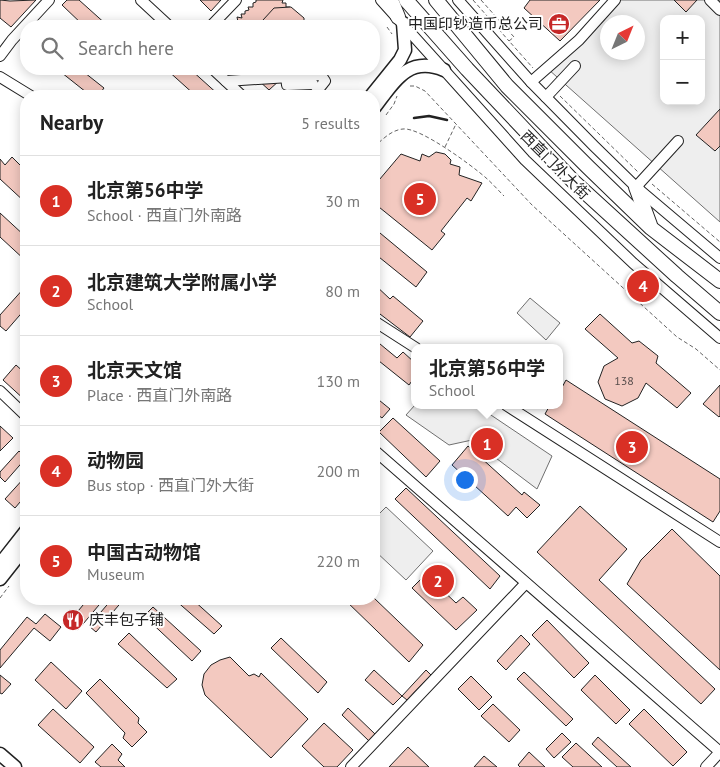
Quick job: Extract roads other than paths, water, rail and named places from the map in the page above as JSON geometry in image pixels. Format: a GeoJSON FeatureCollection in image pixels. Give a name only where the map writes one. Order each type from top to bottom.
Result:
{"type":"FeatureCollection","features":[{"type":"Feature","properties":{"kind":"highway"},"geometry":{"type":"LineString","coordinates":[[391,0],[401,20]]}},
{"type":"Feature","properties":{"kind":"highway","name":"西直门外大街"},"geometry":{"type":"LineString","coordinates":[[406,0],[467,69],[574,182],[669,270],[720,313]]}},
{"type":"Feature","properties":{"kind":"highway","name":"西直门外大街"},"geometry":{"type":"LineString","coordinates":[[436,0],[507,86],[588,167],[651,228],[720,281]]}},
{"type":"Feature","properties":{"kind":"highway"},"geometry":{"type":"LineString","coordinates":[[640,182],[651,228]]}},
{"type":"Feature","properties":{"kind":"main road"},"geometry":{"type":"LineString","coordinates":[[376,90],[400,60],[405,50],[401,20]]}},
{"type":"Feature","properties":{"kind":"main road"},"geometry":{"type":"LineString","coordinates":[[380,101],[408,69],[427,64],[444,70]]}},
{"type":"Feature","properties":{"kind":"main road"},"geometry":{"type":"LineString","coordinates":[[0,564],[20,538]]}},
{"type":"Feature","properties":{"kind":"main road"},"geometry":{"type":"LineString","coordinates":[[0,579],[20,554]]}},
{"type":"Feature","properties":{"kind":"main road"},"geometry":{"type":"LineString","coordinates":[[0,754],[14,767]]}},
{"type":"Feature","properties":{"kind":"street"},"geometry":{"type":"LineString","coordinates":[[30,20],[49,0]]}},
{"type":"Feature","properties":{"kind":"street"},"geometry":{"type":"LineString","coordinates":[[141,0],[162,20]]}},
{"type":"Feature","properties":{"kind":"street"},"geometry":{"type":"LineString","coordinates":[[217,20],[236,0]]}},
{"type":"Feature","properties":{"kind":"street","name":"西直门外大街"},"geometry":{"type":"LineString","coordinates":[[381,0],[525,160],[650,278],[720,338]]}},
{"type":"Feature","properties":{"kind":"street"},"geometry":{"type":"LineString","coordinates":[[458,0],[546,97],[720,258]]}},
{"type":"Feature","properties":{"kind":"street"},"geometry":{"type":"LineString","coordinates":[[531,82],[579,40],[615,0]]}},
{"type":"Feature","properties":{"kind":"street"},"geometry":{"type":"LineString","coordinates":[[710,0],[720,10]]}},
{"type":"Feature","properties":{"kind":"street"},"geometry":{"type":"LineString","coordinates":[[0,56],[20,31]]}},
{"type":"Feature","properties":{"kind":"street"},"geometry":{"type":"LineString","coordinates":[[546,97],[575,66]]}},
{"type":"Feature","properties":{"kind":"street"},"geometry":{"type":"LineString","coordinates":[[220,75],[237,90]]}},
{"type":"Feature","properties":{"kind":"street"},"geometry":{"type":"LineString","coordinates":[[226,81],[321,75],[325,81],[318,90]]}},
{"type":"Feature","properties":{"kind":"street"},"geometry":{"type":"LineString","coordinates":[[0,77],[21,90]]}},
{"type":"Feature","properties":{"kind":"street"},"geometry":{"type":"LineString","coordinates":[[286,77],[287,85],[313,84]]}},
{"type":"Feature","properties":{"kind":"street"},"geometry":{"type":"LineString","coordinates":[[640,182],[678,141]]}},
{"type":"Feature","properties":{"kind":"street"},"geometry":{"type":"LineString","coordinates":[[380,325],[411,345]]}},
{"type":"Feature","properties":{"kind":"street"},"geometry":{"type":"LineString","coordinates":[[0,391],[20,410]]}},
{"type":"Feature","properties":{"kind":"street"},"geometry":{"type":"LineString","coordinates":[[512,409],[720,542]]}},
{"type":"Feature","properties":{"kind":"street"},"geometry":{"type":"LineString","coordinates":[[380,455],[720,752],[706,767]]}},
{"type":"Feature","properties":{"kind":"street"},"geometry":{"type":"LineString","coordinates":[[351,767],[526,583]]}},
{"type":"Feature","properties":{"kind":"place","name":"中国印钞造币总公司"},"geometry":{"type":"Point","coordinates":[559,24]}},
{"type":"Feature","properties":{"kind":"place","name":"中国古动物馆"},"geometry":{"type":"Point","coordinates":[420,199]}},
{"type":"Feature","properties":{"kind":"place","name":"动物园"},"geometry":{"type":"Point","coordinates":[643,286]}},
{"type":"Feature","properties":{"kind":"place","name":"北京第56中学"},"geometry":{"type":"Point","coordinates":[487,444]}},
{"type":"Feature","properties":{"kind":"place","name":"北京天文馆"},"geometry":{"type":"Point","coordinates":[632,447]}},
{"type":"Feature","properties":{"kind":"place","name":"北京建筑大学附属小学"},"geometry":{"type":"Point","coordinates":[438,581]}},
{"type":"Feature","properties":{"kind":"place","name":"庆丰包子铺"},"geometry":{"type":"Point","coordinates":[73,620]}}]}
